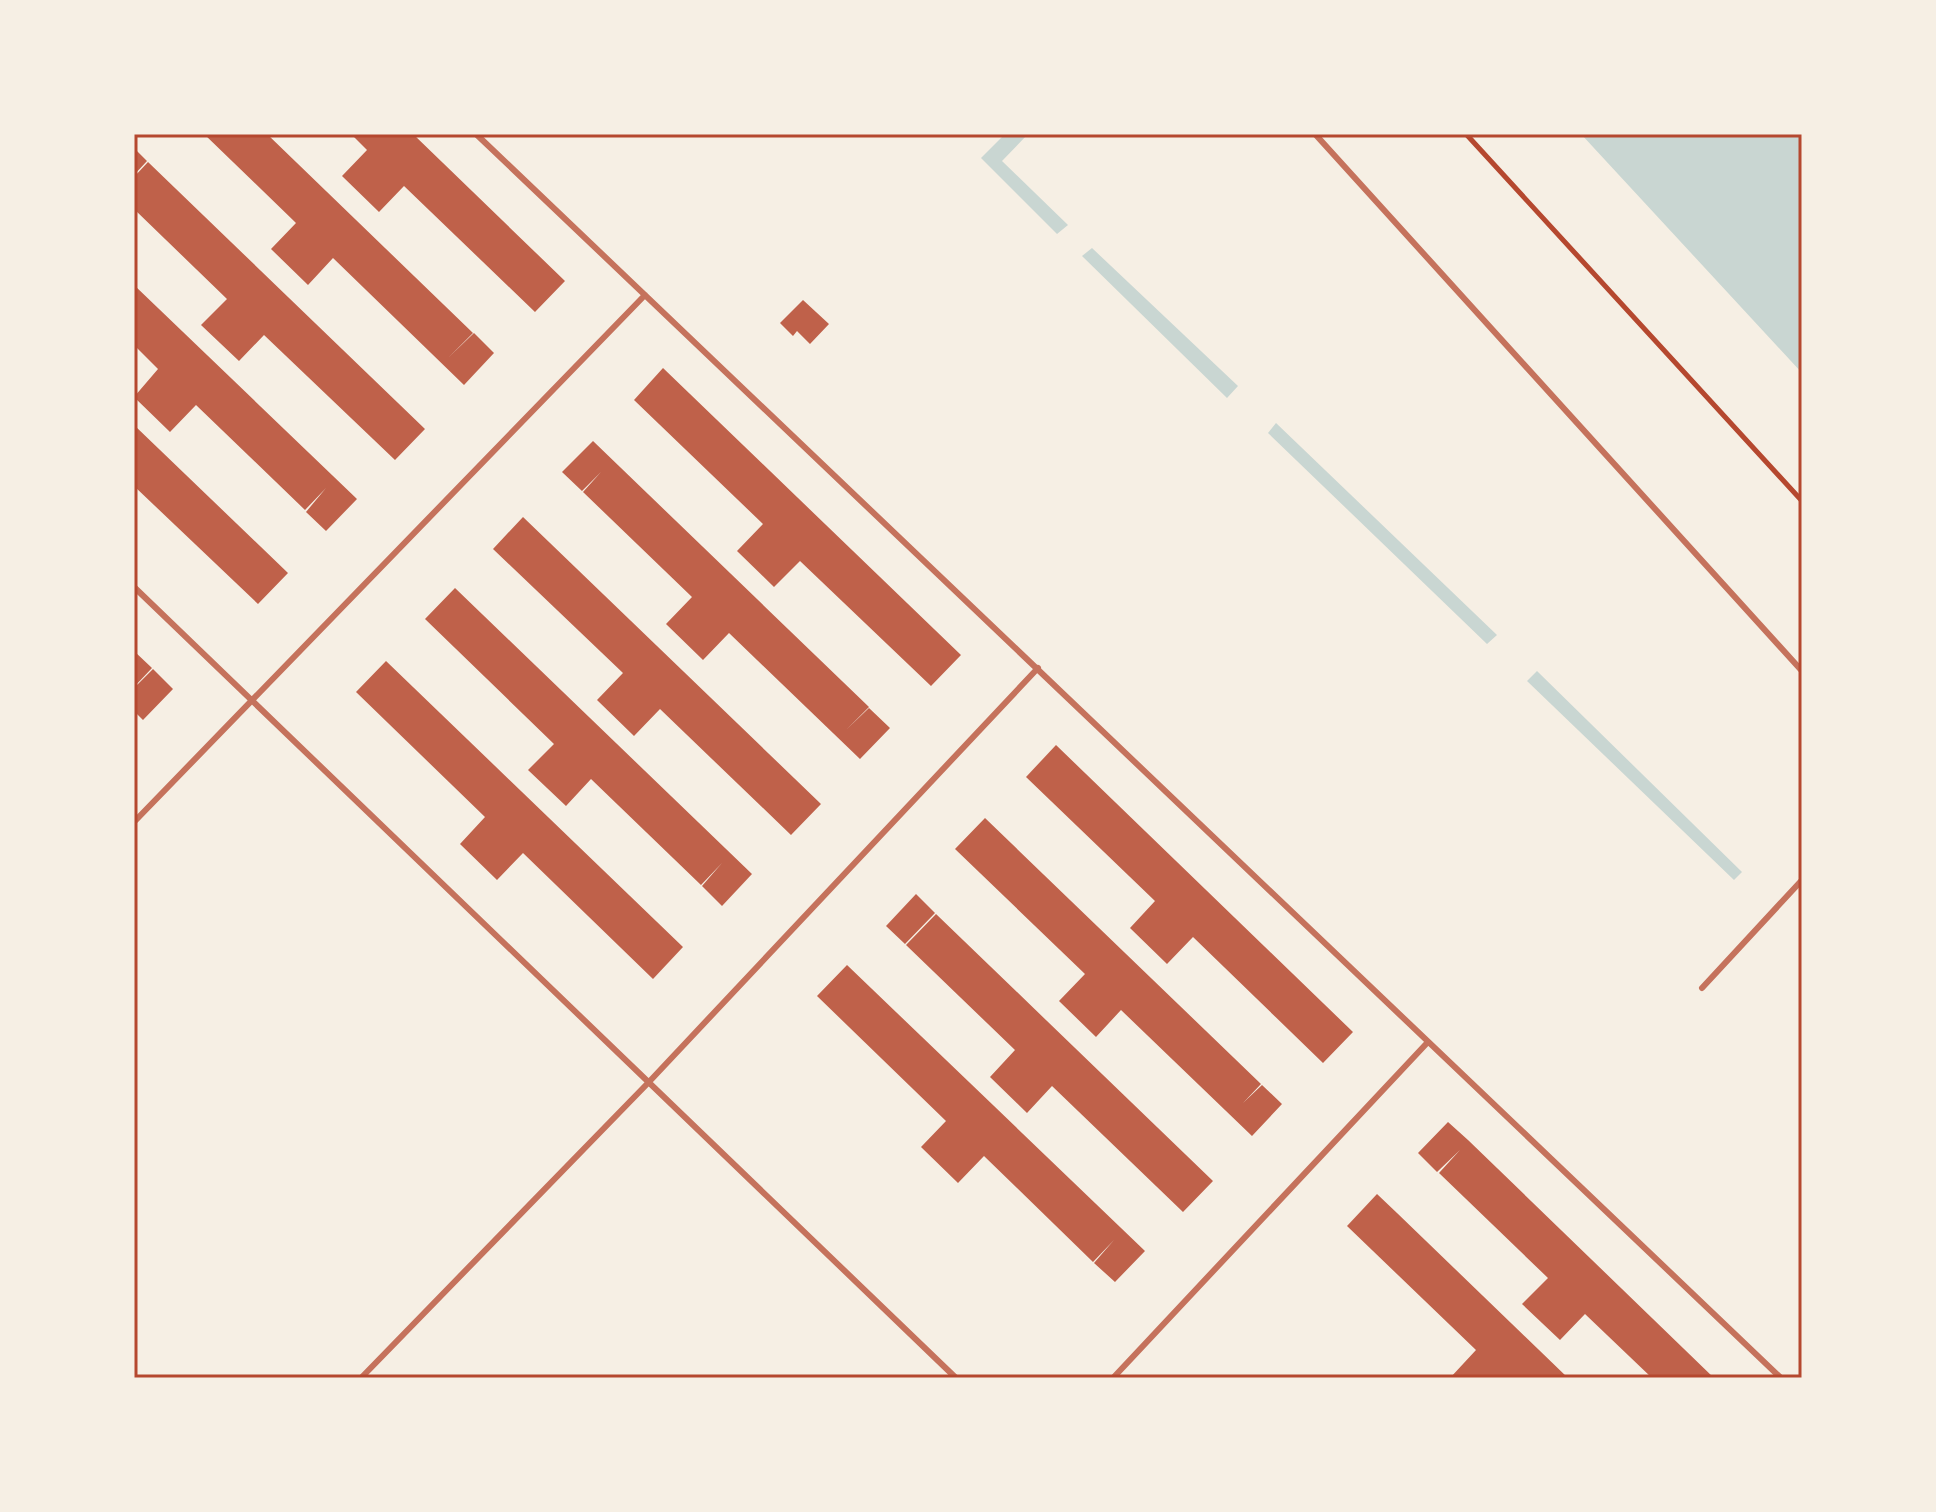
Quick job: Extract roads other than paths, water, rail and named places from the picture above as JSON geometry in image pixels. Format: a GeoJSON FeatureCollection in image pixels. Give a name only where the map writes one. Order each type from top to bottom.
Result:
{"type":"FeatureCollection","features":[{"type":"Feature","properties":{"kind":"lane"},"geometry":{"type":"LineString","coordinates":[[476,134],[1781,1378]]}},
{"type":"Feature","properties":{"kind":"lane"},"geometry":{"type":"LineString","coordinates":[[1315,134],[1802,671]]}},
{"type":"Feature","properties":{"kind":"lane"},"geometry":{"type":"LineString","coordinates":[[134,822],[645,295]]}},
{"type":"Feature","properties":{"kind":"lane"},"geometry":{"type":"LineString","coordinates":[[134,587],[253,698],[956,1378]]}},
{"type":"Feature","properties":{"kind":"lane"},"geometry":{"type":"LineString","coordinates":[[361,1378],[648,1083],[1038,668]]}},
{"type":"Feature","properties":{"kind":"lane"},"geometry":{"type":"LineString","coordinates":[[1702,988],[1802,880]]}},
{"type":"Feature","properties":{"kind":"lane"},"geometry":{"type":"LineString","coordinates":[[1113,1378],[1427,1043]]}}]}
